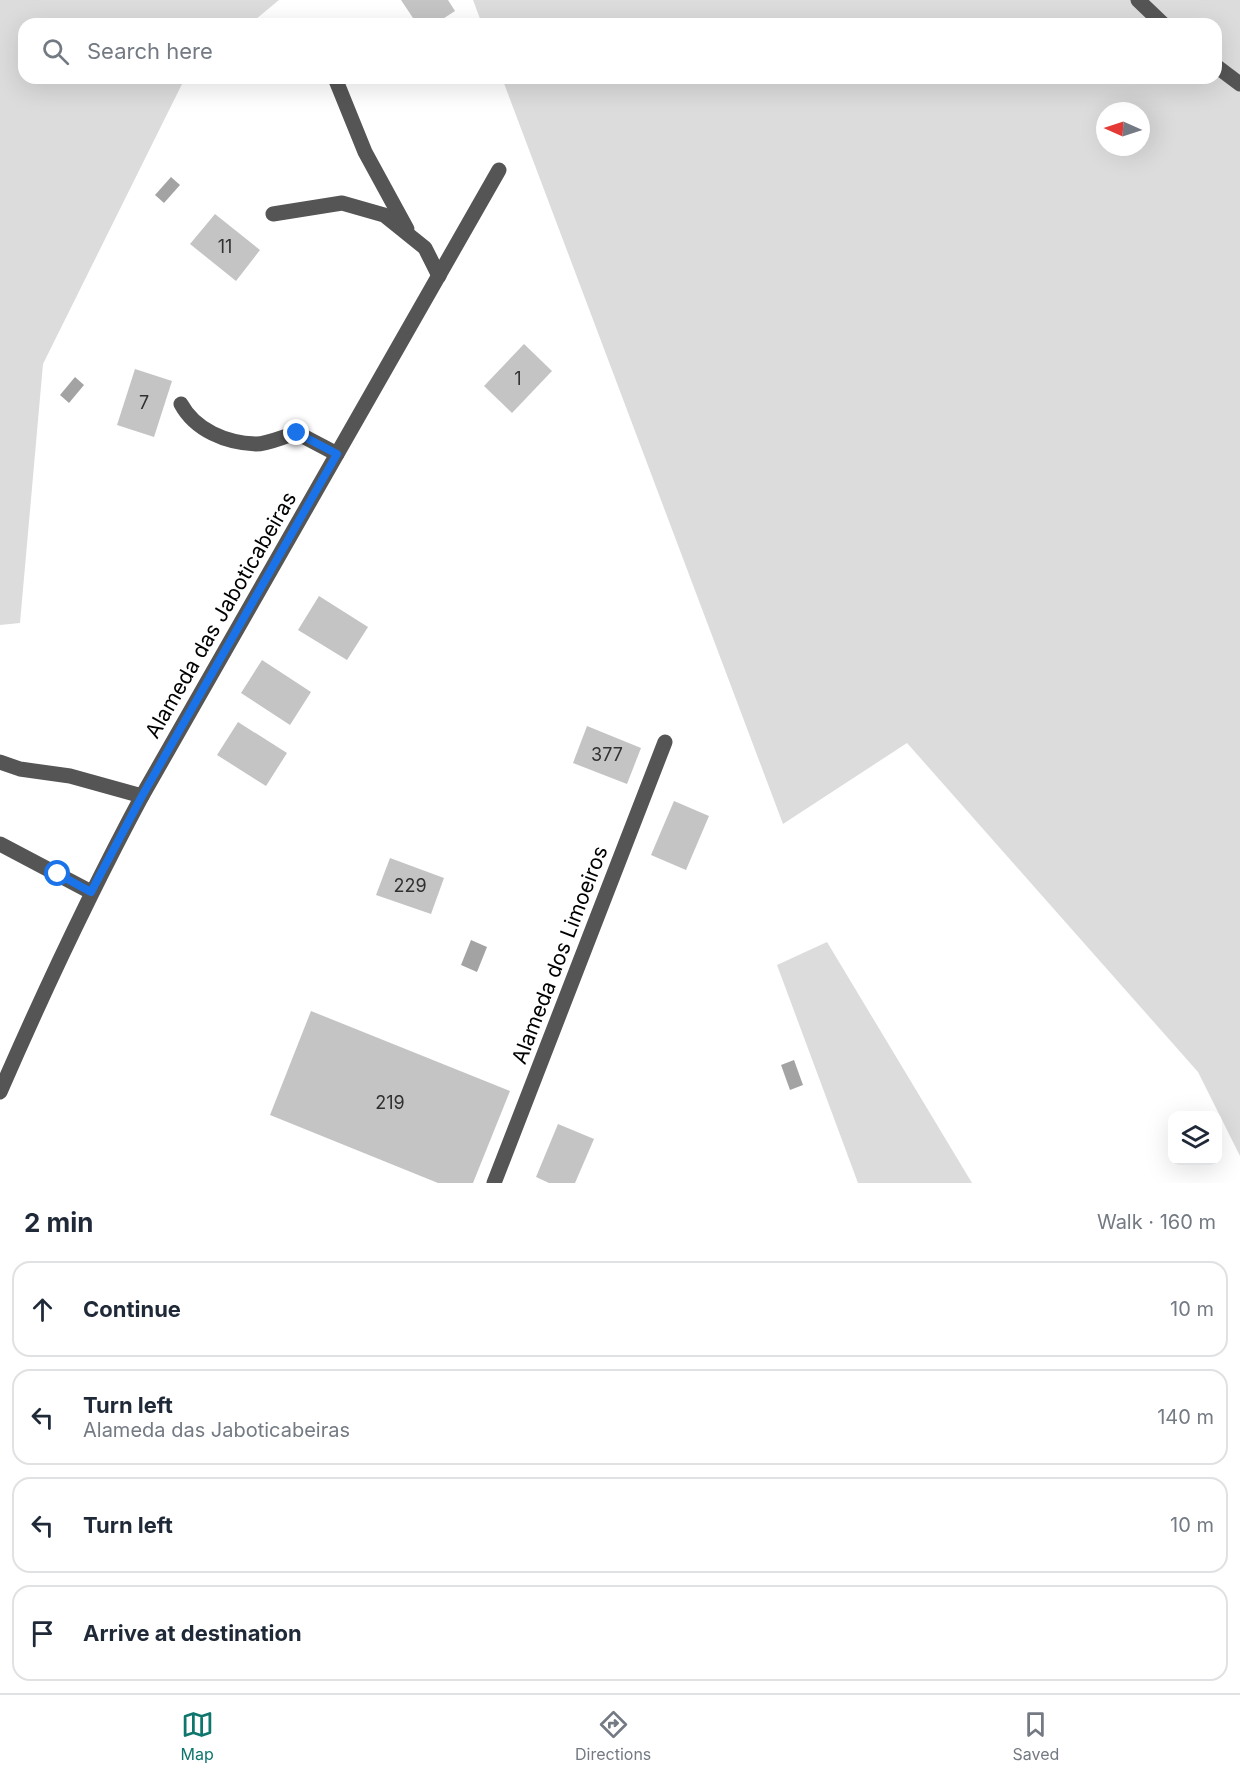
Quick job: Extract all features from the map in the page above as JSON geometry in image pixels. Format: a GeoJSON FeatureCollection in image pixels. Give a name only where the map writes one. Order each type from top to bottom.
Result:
{"type":"FeatureCollection","features":[{"type":"Feature","properties":{"kind":"street"},"geometry":{"type":"LineString","coordinates":[[1138,0],[1157,18]]}},
{"type":"Feature","properties":{"kind":"street"},"geometry":{"type":"LineString","coordinates":[[1222,70],[1240,84]]}},
{"type":"Feature","properties":{"kind":"street"},"geometry":{"type":"LineString","coordinates":[[337,84],[365,152],[411,236]]}},
{"type":"Feature","properties":{"kind":"street","name":"Alameda das Jaboticabeiras"},"geometry":{"type":"LineString","coordinates":[[0,1092],[37,1006],[91,892],[142,796],[499,170]]}},
{"type":"Feature","properties":{"kind":"street"},"geometry":{"type":"LineString","coordinates":[[273,214],[342,203],[384,215],[425,248],[438,276]]}},
{"type":"Feature","properties":{"kind":"street"},"geometry":{"type":"LineString","coordinates":[[181,404],[188,417],[219,438],[258,444],[297,433],[337,454]]}},
{"type":"Feature","properties":{"kind":"street","name":"Alameda dos Limoeiros"},"geometry":{"type":"LineString","coordinates":[[494,1183],[665,742]]}},
{"type":"Feature","properties":{"kind":"street"},"geometry":{"type":"LineString","coordinates":[[0,762],[20,769],[70,776],[142,796]]}},
{"type":"Feature","properties":{"kind":"street"},"geometry":{"type":"LineString","coordinates":[[0,844],[91,892]]}},
{"type":"Feature","properties":{"kind":"shaded area"},"geometry":{"type":"Polygon","coordinates":[[[0,0],[279,0],[257,18],[18,18],[18,84],[182,84],[43,364],[20,623],[0,625],[0,0]]]}},
{"type":"Feature","properties":{"kind":"shaded area"},"geometry":{"type":"Polygon","coordinates":[[[473,0],[1240,0],[1240,1156],[1222,1120],[1222,1111],[1218,1111],[1198,1072],[907,743],[783,824],[504,84],[1222,84],[1222,18],[480,18],[473,0]]]}},
{"type":"Feature","properties":{"kind":"shaded area"},"geometry":{"type":"Polygon","coordinates":[[[171,177],[180,185],[164,203],[155,195],[171,177]]]}},
{"type":"Feature","properties":{"kind":"shaded area"},"geometry":{"type":"Polygon","coordinates":[[[75,377],[84,385],[69,403],[60,395],[75,377]]]}},
{"type":"Feature","properties":{"kind":"shaded area"},"geometry":{"type":"Polygon","coordinates":[[[471,940],[487,947],[477,972],[461,965],[471,940]]]}},
{"type":"Feature","properties":{"kind":"shaded area"},"geometry":{"type":"Polygon","coordinates":[[[827,942],[972,1183],[858,1183],[777,965],[827,942]]]}},
{"type":"Feature","properties":{"kind":"shaded area"},"geometry":{"type":"Polygon","coordinates":[[[794,1060],[803,1085],[790,1090],[781,1065],[794,1060]]]}},
{"type":"Feature","properties":{"kind":"building"},"geometry":{"type":"Polygon","coordinates":[[[401,0],[448,0],[455,11],[444,18],[413,18],[401,0]]]}},
{"type":"Feature","properties":{"kind":"building"},"geometry":{"type":"Polygon","coordinates":[[[215,214],[260,250],[236,281],[190,244],[215,214]]]}},
{"type":"Feature","properties":{"kind":"building"},"geometry":{"type":"Polygon","coordinates":[[[524,344],[552,371],[512,413],[484,386],[524,344]]]}},
{"type":"Feature","properties":{"kind":"building"},"geometry":{"type":"Polygon","coordinates":[[[135,369],[172,381],[154,437],[117,425],[135,369]]]}},
{"type":"Feature","properties":{"kind":"building"},"geometry":{"type":"Polygon","coordinates":[[[319,596],[368,627],[347,660],[298,630],[319,596]]]}},
{"type":"Feature","properties":{"kind":"building"},"geometry":{"type":"Polygon","coordinates":[[[262,660],[311,692],[290,725],[241,693],[262,660]]]}},
{"type":"Feature","properties":{"kind":"building"},"geometry":{"type":"Polygon","coordinates":[[[238,722],[287,753],[266,786],[217,755],[238,722]]]}},
{"type":"Feature","properties":{"kind":"building"},"geometry":{"type":"Polygon","coordinates":[[[587,726],[641,748],[627,784],[573,763],[587,726]]]}},
{"type":"Feature","properties":{"kind":"building"},"geometry":{"type":"Polygon","coordinates":[[[674,801],[709,816],[686,870],[651,855],[674,801]]]}},
{"type":"Feature","properties":{"kind":"building"},"geometry":{"type":"Polygon","coordinates":[[[390,858],[444,878],[431,914],[376,895],[390,858]]]}},
{"type":"Feature","properties":{"kind":"building"},"geometry":{"type":"Polygon","coordinates":[[[311,1011],[510,1091],[473,1183],[438,1183],[270,1115],[311,1011]]]}},
{"type":"Feature","properties":{"kind":"building"},"geometry":{"type":"Polygon","coordinates":[[[558,1124],[594,1139],[575,1183],[549,1183],[536,1177],[558,1124]]]}},
{"type":"Feature","properties":{"kind":"route"},"geometry":{"type":"LineString","coordinates":[[58,874],[91,892],[142,796],[337,454],[297,433]]}}]}
